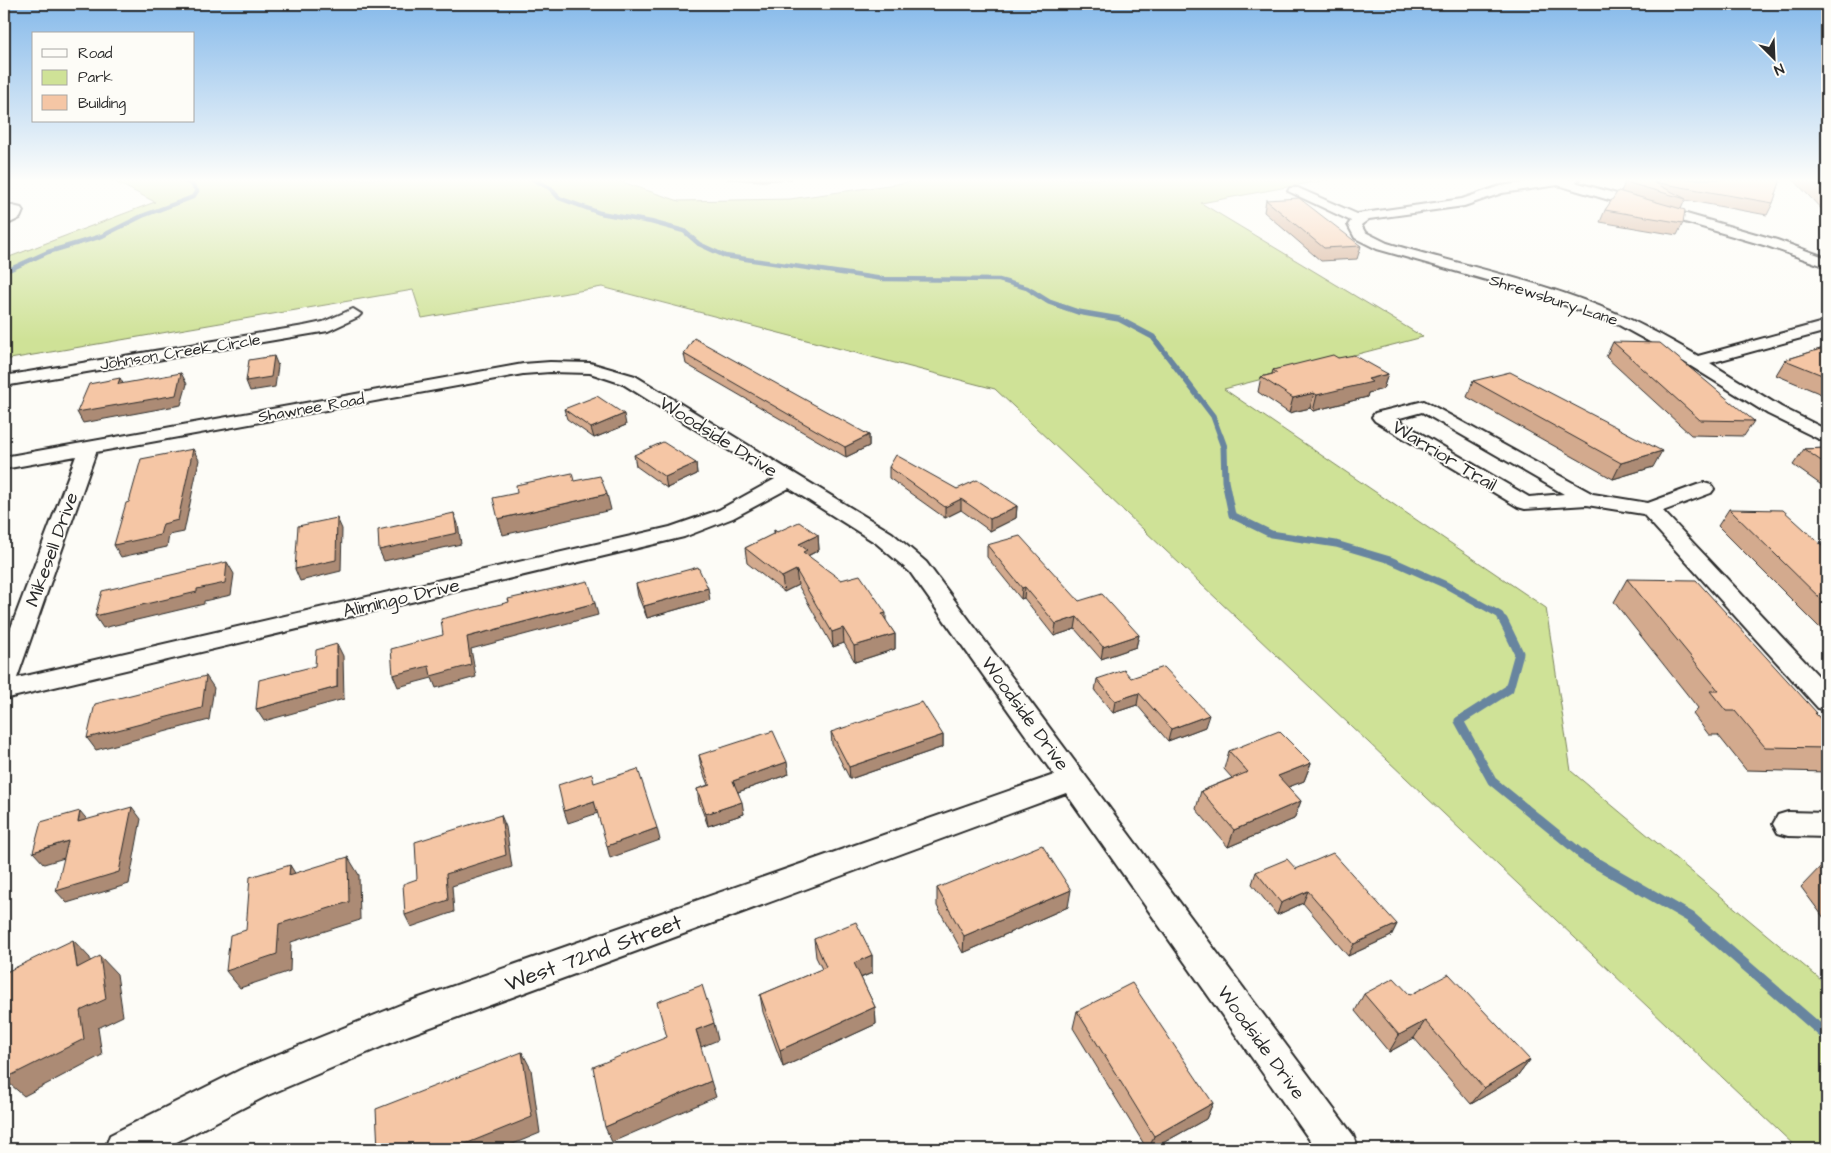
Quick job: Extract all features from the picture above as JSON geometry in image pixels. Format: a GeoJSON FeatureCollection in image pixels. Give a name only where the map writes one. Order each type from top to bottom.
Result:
{"type":"FeatureCollection","features":[{"type":"Feature","properties":{"kind":"street","name":"Shrewsbury Lane"},"geometry":{"type":"LineString","coordinates":[[1361,233],[1363,237],[1382,246],[1559,297],[1600,311],[1638,329],[1827,437]]}},
{"type":"Feature","properties":{"kind":"street"},"geometry":{"type":"LineString","coordinates":[[1738,233],[1827,263]]}},
{"type":"Feature","properties":{"kind":"street","name":"Johnson Creek Circle"},"geometry":{"type":"LineString","coordinates":[[4,381],[304,331],[328,326],[353,314]]}},
{"type":"Feature","properties":{"kind":"street"},"geometry":{"type":"LineString","coordinates":[[1696,362],[1827,326]]}},
{"type":"Feature","properties":{"kind":"street","name":"Shawnee Road"},"geometry":{"type":"LineString","coordinates":[[4,463],[523,369],[570,366],[619,376]]}},
{"type":"Feature","properties":{"kind":"street","name":"Woodside Drive"},"geometry":{"type":"LineString","coordinates":[[619,376],[629,380],[884,538],[918,567],[1339,1149]]}},
{"type":"Feature","properties":{"kind":"street","name":"Warrior Trail"},"geometry":{"type":"LineString","coordinates":[[1587,499],[1424,406],[1381,417],[1525,503],[1587,499],[1650,508],[1704,489]]}},
{"type":"Feature","properties":{"kind":"street","name":"Mikesell Drive"},"geometry":{"type":"LineString","coordinates":[[4,679],[88,448]]}},
{"type":"Feature","properties":{"kind":"street","name":"Alimingo Drive"},"geometry":{"type":"LineString","coordinates":[[4,690],[676,532],[720,516],[790,479]]}},
{"type":"Feature","properties":{"kind":"street"},"geometry":{"type":"LineString","coordinates":[[1650,508],[1827,701]]}},
{"type":"Feature","properties":{"kind":"street","name":"West 72nd Street"},"geometry":{"type":"LineString","coordinates":[[124,1149],[255,1082],[405,1020],[1073,779]]}},
{"type":"Feature","properties":{"kind":"street"},"geometry":{"type":"LineString","coordinates":[[1788,824],[1827,825]]}},
{"type":"Feature","properties":{"kind":"green space"},"geometry":{"type":"Polygon","coordinates":[[[73,233],[1250,233],[1423,337],[1224,389],[1546,608],[1571,771],[1827,985],[1827,1149],[1798,1149],[995,389],[602,287],[422,318],[413,290],[4,360],[4,259],[73,233]]]}},
{"type":"Feature","properties":{"kind":"building"},"geometry":{"type":"Polygon","coordinates":[[[1306,233],[1344,233],[1361,246],[1324,248],[1306,233]]]}},
{"type":"Feature","properties":{"kind":"building"},"geometry":{"type":"Polygon","coordinates":[[[694,338],[869,435],[845,447],[684,354],[694,338]]]}},
{"type":"Feature","properties":{"kind":"building"},"geometry":{"type":"Polygon","coordinates":[[[1613,342],[1660,343],[1754,421],[1700,420],[1613,342]]]}},
{"type":"Feature","properties":{"kind":"building"},"geometry":{"type":"Polygon","coordinates":[[[1827,347],[1827,377],[1785,360],[1827,347]]]}},
{"type":"Feature","properties":{"kind":"building"},"geometry":{"type":"Polygon","coordinates":[[[1333,355],[1338,358],[1354,355],[1388,374],[1368,379],[1372,382],[1317,395],[1314,393],[1293,398],[1261,377],[1277,373],[1273,370],[1333,355]]]}},
{"type":"Feature","properties":{"kind":"building"},"geometry":{"type":"Polygon","coordinates":[[[274,356],[271,377],[246,381],[249,360],[274,356]]]}},
{"type":"Feature","properties":{"kind":"building"},"geometry":{"type":"Polygon","coordinates":[[[1510,372],[1662,451],[1621,463],[1473,381],[1510,372]]]}},
{"type":"Feature","properties":{"kind":"building"},"geometry":{"type":"Polygon","coordinates":[[[181,373],[176,395],[77,412],[89,384],[120,378],[118,384],[120,384],[181,373]]]}},
{"type":"Feature","properties":{"kind":"building"},"geometry":{"type":"Polygon","coordinates":[[[597,396],[624,414],[591,428],[564,409],[597,396]]]}},
{"type":"Feature","properties":{"kind":"building"},"geometry":{"type":"Polygon","coordinates":[[[663,442],[696,463],[665,477],[634,455],[663,442]]]}},
{"type":"Feature","properties":{"kind":"building"},"geometry":{"type":"Polygon","coordinates":[[[1827,448],[1827,465],[1804,449],[1827,448]]]}},
{"type":"Feature","properties":{"kind":"building"},"geometry":{"type":"Polygon","coordinates":[[[193,449],[178,520],[163,524],[160,535],[114,545],[141,459],[193,449]]]}},
{"type":"Feature","properties":{"kind":"building"},"geometry":{"type":"Polygon","coordinates":[[[896,455],[957,489],[977,480],[1017,506],[990,519],[961,499],[945,507],[889,467],[896,455]]]}},
{"type":"Feature","properties":{"kind":"building"},"geometry":{"type":"Polygon","coordinates":[[[572,473],[574,481],[600,476],[607,494],[498,519],[493,498],[517,493],[516,485],[572,473]]]}},
{"type":"Feature","properties":{"kind":"building"},"geometry":{"type":"Polygon","coordinates":[[[1729,509],[1783,510],[1827,550],[1827,605],[1729,509]]]}},
{"type":"Feature","properties":{"kind":"building"},"geometry":{"type":"Polygon","coordinates":[[[454,513],[457,533],[379,550],[378,530],[454,513]]]}},
{"type":"Feature","properties":{"kind":"building"},"geometry":{"type":"Polygon","coordinates":[[[337,518],[336,560],[295,569],[298,526],[337,518]]]}},
{"type":"Feature","properties":{"kind":"building"},"geometry":{"type":"Polygon","coordinates":[[[799,522],[818,535],[799,544],[807,550],[803,552],[841,580],[860,575],[886,613],[882,614],[895,634],[854,646],[843,628],[832,632],[796,570],[782,577],[745,548],[775,533],[774,530],[777,532],[799,522]]]}},
{"type":"Feature","properties":{"kind":"building"},"geometry":{"type":"Polygon","coordinates":[[[1020,536],[1079,601],[1102,594],[1139,635],[1103,647],[1077,617],[1056,624],[1025,587],[1022,588],[987,545],[1020,536]]]}},
{"type":"Feature","properties":{"kind":"building"},"geometry":{"type":"Polygon","coordinates":[[[227,562],[225,583],[197,589],[197,592],[95,616],[102,591],[227,562]]]}},
{"type":"Feature","properties":{"kind":"building"},"geometry":{"type":"Polygon","coordinates":[[[698,567],[708,588],[644,606],[636,584],[698,567]]]}},
{"type":"Feature","properties":{"kind":"building"},"geometry":{"type":"Polygon","coordinates":[[[1627,579],[1696,580],[1817,713],[1815,713],[1827,726],[1827,748],[1765,747],[1735,711],[1726,711],[1710,691],[1719,691],[1627,579]]]}},
{"type":"Feature","properties":{"kind":"building"},"geometry":{"type":"Polygon","coordinates":[[[588,581],[595,603],[467,637],[471,665],[431,676],[429,666],[393,675],[391,649],[443,635],[441,619],[509,602],[508,599],[588,581]]]}},
{"type":"Feature","properties":{"kind":"building"},"geometry":{"type":"Polygon","coordinates":[[[337,644],[337,687],[256,709],[259,680],[315,666],[316,650],[337,644]]]}},
{"type":"Feature","properties":{"kind":"building"},"geometry":{"type":"Polygon","coordinates":[[[1164,667],[1209,715],[1171,729],[1139,693],[1115,701],[1097,679],[1124,670],[1131,678],[1164,667]]]}},
{"type":"Feature","properties":{"kind":"building"},"geometry":{"type":"Polygon","coordinates":[[[206,676],[202,708],[87,738],[95,704],[206,676]]]}},
{"type":"Feature","properties":{"kind":"building"},"geometry":{"type":"Polygon","coordinates":[[[922,702],[943,735],[849,767],[831,732],[922,702]]]}},
{"type":"Feature","properties":{"kind":"building"},"geometry":{"type":"Polygon","coordinates":[[[773,731],[787,762],[733,781],[742,802],[706,814],[697,789],[710,785],[699,755],[773,731]]]}},
{"type":"Feature","properties":{"kind":"building"},"geometry":{"type":"Polygon","coordinates":[[[1279,731],[1311,763],[1278,776],[1301,801],[1234,830],[1201,791],[1248,772],[1229,751],[1279,731]]]}},
{"type":"Feature","properties":{"kind":"building"},"geometry":{"type":"Polygon","coordinates":[[[638,769],[657,828],[607,846],[594,801],[564,811],[558,785],[592,774],[594,783],[638,769]]]}},
{"type":"Feature","properties":{"kind":"building"},"geometry":{"type":"Polygon","coordinates":[[[132,807],[119,872],[56,891],[68,841],[33,852],[41,822],[80,811],[78,822],[132,807]]]}},
{"type":"Feature","properties":{"kind":"building"},"geometry":{"type":"Polygon","coordinates":[[[501,815],[506,855],[446,874],[448,900],[405,915],[403,884],[417,879],[415,842],[501,815]]]}},
{"type":"Feature","properties":{"kind":"building"},"geometry":{"type":"Polygon","coordinates":[[[1042,845],[1071,890],[964,936],[937,888],[1042,845]]]}},
{"type":"Feature","properties":{"kind":"building"},"geometry":{"type":"Polygon","coordinates":[[[1333,853],[1397,924],[1354,944],[1308,891],[1281,903],[1256,872],[1287,859],[1296,869],[1333,853]]]}},
{"type":"Feature","properties":{"kind":"building"},"geometry":{"type":"Polygon","coordinates":[[[348,857],[349,902],[279,924],[277,954],[226,971],[230,935],[246,930],[250,877],[290,865],[289,875],[348,857]]]}},
{"type":"Feature","properties":{"kind":"building"},"geometry":{"type":"Polygon","coordinates":[[[856,922],[872,955],[854,963],[875,1007],[780,1050],[760,995],[826,967],[814,939],[856,922]]]}},
{"type":"Feature","properties":{"kind":"building"},"geometry":{"type":"Polygon","coordinates":[[[73,940],[77,968],[100,956],[106,999],[80,1011],[84,1039],[4,1079],[4,973],[73,940]]]}},
{"type":"Feature","properties":{"kind":"building"},"geometry":{"type":"Polygon","coordinates":[[[1449,974],[1530,1060],[1484,1088],[1425,1021],[1399,1035],[1364,994],[1394,978],[1410,995],[1449,974]]]}},
{"type":"Feature","properties":{"kind":"building"},"geometry":{"type":"Polygon","coordinates":[[[1132,983],[1213,1103],[1154,1136],[1077,1011],[1132,983]]]}},
{"type":"Feature","properties":{"kind":"building"},"geometry":{"type":"Polygon","coordinates":[[[702,985],[714,1023],[696,1030],[711,1081],[605,1127],[593,1067],[667,1037],[657,1002],[702,985]]]}},
{"type":"Feature","properties":{"kind":"building"},"geometry":{"type":"Polygon","coordinates":[[[522,1052],[532,1117],[453,1149],[378,1149],[376,1109],[522,1052]]]}},
{"type":"Feature","properties":{"kind":"waterway"},"geometry":{"type":"LineString","coordinates":[[4,272],[48,252],[108,233]]}},
{"type":"Feature","properties":{"kind":"waterway"},"geometry":{"type":"LineString","coordinates":[[686,233],[699,244],[725,256],[883,279],[999,280],[1027,288],[1035,293]]}},
{"type":"Feature","properties":{"kind":"waterway"},"geometry":{"type":"LineString","coordinates":[[1033,292],[1049,302],[1078,312],[1119,319],[1153,337],[1213,416],[1221,438]]}},
{"type":"Feature","properties":{"kind":"waterway"},"geometry":{"type":"LineString","coordinates":[[1220,436],[1224,447],[1225,481],[1232,515],[1271,534],[1336,544],[1390,560],[1446,585],[1500,615],[1503,622]]}},
{"type":"Feature","properties":{"kind":"waterway"},"geometry":{"type":"LineString","coordinates":[[1503,620],[1519,653],[1509,689],[1459,721],[1492,781],[1584,856]]}},
{"type":"Feature","properties":{"kind":"waterway"},"geometry":{"type":"LineString","coordinates":[[1582,855],[1690,917],[1827,1036]]}}]}
